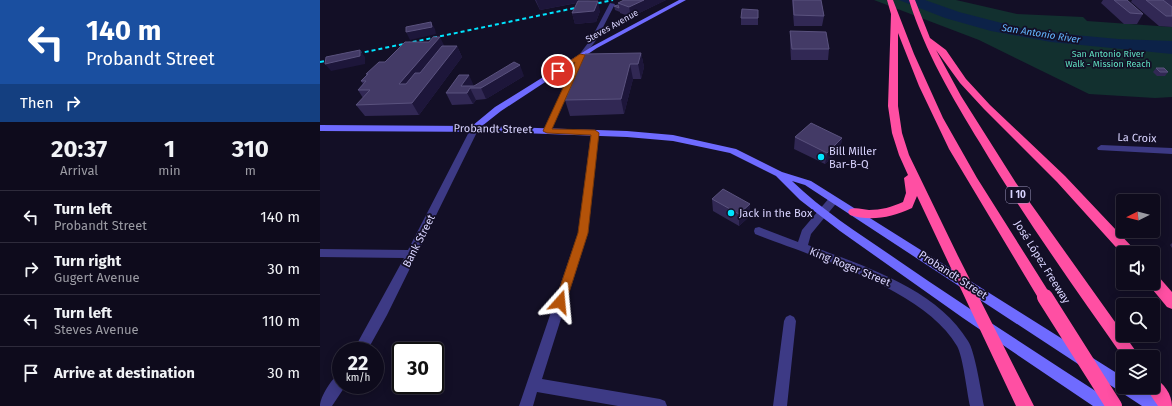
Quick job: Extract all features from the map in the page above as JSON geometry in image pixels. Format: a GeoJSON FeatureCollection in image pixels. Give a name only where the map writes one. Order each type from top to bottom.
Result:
{"type":"FeatureCollection","features":[{"type":"Feature","properties":{"kind":"highway","name":"José López Freeway"},"geometry":{"type":"LineString","coordinates":[[912,0],[926,36],[949,84],[1008,181],[1127,350]]}},
{"type":"Feature","properties":{"kind":"highway","name":"José López Freeway"},"geometry":{"type":"LineString","coordinates":[[892,7],[937,115],[968,171],[1045,298],[1114,406]]}},
{"type":"Feature","properties":{"kind":"highway"},"geometry":{"type":"LineString","coordinates":[[892,7],[893,106],[897,133],[908,167],[1025,406]]}},
{"type":"Feature","properties":{"kind":"highway"},"geometry":{"type":"LineString","coordinates":[[926,36],[943,52],[963,81],[987,107],[1062,179],[1123,246]]}},
{"type":"Feature","properties":{"kind":"highway"},"geometry":{"type":"LineString","coordinates":[[854,212],[862,214],[885,213],[896,211],[908,205],[912,193],[908,167]]}},
{"type":"Feature","properties":{"kind":"highway"},"geometry":{"type":"LineString","coordinates":[[1160,288],[1172,303]]}},
{"type":"Feature","properties":{"kind":"highway"},"geometry":{"type":"LineString","coordinates":[[1159,394],[1168,406]]}},
{"type":"Feature","properties":{"kind":"main road","name":"Steves Avenue"},"geometry":{"type":"LineString","coordinates":[[475,128],[498,109],[582,55],[638,23],[683,0]]}},
{"type":"Feature","properties":{"kind":"main road","name":"Probandt Street"},"geometry":{"type":"LineString","coordinates":[[320,128],[475,128],[595,133],[673,138],[733,151],[779,174],[808,183],[1116,380]]}},
{"type":"Feature","properties":{"kind":"main road","name":"Probandt Street"},"geometry":{"type":"LineString","coordinates":[[779,174],[796,193],[823,213],[987,329],[1106,406]]}},
{"type":"Feature","properties":{"kind":"main road"},"geometry":{"type":"LineString","coordinates":[[1137,394],[1155,406]]}},
{"type":"Feature","properties":{"kind":"street"},"geometry":{"type":"LineString","coordinates":[[547,131],[582,55],[594,39],[612,4]]}},
{"type":"Feature","properties":{"kind":"street","name":"Bank Street"},"geometry":{"type":"LineString","coordinates":[[365,342],[383,311],[475,128]]}},
{"type":"Feature","properties":{"kind":"street"},"geometry":{"type":"LineString","coordinates":[[526,406],[534,386],[583,233],[595,133]]}},
{"type":"Feature","properties":{"kind":"street","name":"La Croix"},"geometry":{"type":"LineString","coordinates":[[1101,148],[1172,151]]}},
{"type":"Feature","properties":{"kind":"street","name":"King Roger Street"},"geometry":{"type":"LineString","coordinates":[[802,248],[806,233],[834,200]]}},
{"type":"Feature","properties":{"kind":"street","name":"King Roger Street"},"geometry":{"type":"LineString","coordinates":[[759,231],[874,275],[890,283],[944,320],[964,345],[977,406]]}},
{"type":"Feature","properties":{"kind":"street"},"geometry":{"type":"LineString","coordinates":[[320,253],[412,254]]}},
{"type":"Feature","properties":{"kind":"street"},"geometry":{"type":"LineString","coordinates":[[780,406],[790,321]]}},
{"type":"Feature","properties":{"kind":"street"},"geometry":{"type":"LineString","coordinates":[[534,386],[660,406]]}},
{"type":"Feature","properties":{"kind":"street"},"geometry":{"type":"LineString","coordinates":[[324,406],[332,394]]}},
{"type":"Feature","properties":{"kind":"green space","name":"San Antonio River Walk - Mission Reach"},"geometry":{"type":"Polygon","coordinates":[[[874,0],[956,0],[1017,14],[1083,17],[1087,21],[1172,27],[1172,97],[1155,98],[1089,94],[979,40],[874,0]]]}},
{"type":"Feature","properties":{"kind":"water","name":"San Antonio River"},"geometry":{"type":"Polygon","coordinates":[[[899,0],[925,0],[959,12],[1032,31],[1118,39],[1172,41],[1172,54],[1051,42],[991,31],[945,18],[899,0]]]}},
{"type":"Feature","properties":{"kind":"building"},"geometry":{"type":"Polygon","coordinates":[[[624,0],[644,0],[629,7],[618,3],[624,0]]]}},
{"type":"Feature","properties":{"kind":"building"},"geometry":{"type":"Polygon","coordinates":[[[793,0],[821,0],[824,16],[794,15],[793,0]]]}},
{"type":"Feature","properties":{"kind":"building"},"geometry":{"type":"Polygon","coordinates":[[[1114,0],[1127,0],[1143,14],[1130,13],[1114,0]]]}},
{"type":"Feature","properties":{"kind":"building"},"geometry":{"type":"Polygon","coordinates":[[[1146,0],[1163,0],[1172,7],[1172,16],[1166,16],[1146,0]]]}},
{"type":"Feature","properties":{"kind":"building"},"geometry":{"type":"Polygon","coordinates":[[[578,1],[598,1],[594,11],[572,13],[578,1]]]}},
{"type":"Feature","properties":{"kind":"building"},"geometry":{"type":"Polygon","coordinates":[[[742,9],[758,10],[758,18],[741,18],[742,9]]]}},
{"type":"Feature","properties":{"kind":"building"},"geometry":{"type":"Polygon","coordinates":[[[431,22],[432,27],[406,32],[406,27],[431,22]]]}},
{"type":"Feature","properties":{"kind":"building"},"geometry":{"type":"Polygon","coordinates":[[[790,31],[826,32],[829,49],[792,49],[790,31]]]}},
{"type":"Feature","properties":{"kind":"building"},"geometry":{"type":"Polygon","coordinates":[[[433,37],[440,37],[399,84],[406,84],[415,73],[420,73],[442,46],[457,46],[412,103],[356,105],[370,90],[358,90],[366,81],[361,81],[379,62],[385,62],[405,42],[429,42],[433,37]]]}},
{"type":"Feature","properties":{"kind":"building"},"geometry":{"type":"Polygon","coordinates":[[[360,50],[360,56],[325,64],[326,57],[360,50]]]}},
{"type":"Feature","properties":{"kind":"building"},"geometry":{"type":"Polygon","coordinates":[[[641,53],[638,64],[630,64],[621,99],[565,100],[585,54],[641,53]]]}},
{"type":"Feature","properties":{"kind":"building"},"geometry":{"type":"Polygon","coordinates":[[[514,62],[520,65],[481,88],[470,88],[467,93],[446,93],[459,75],[469,75],[461,86],[474,86],[514,62]]]}},
{"type":"Feature","properties":{"kind":"building"},"geometry":{"type":"Polygon","coordinates":[[[1156,68],[1164,68],[1168,72],[1160,72],[1156,68]]]}},
{"type":"Feature","properties":{"kind":"building"},"geometry":{"type":"Polygon","coordinates":[[[811,123],[842,138],[827,153],[795,137],[811,123]]]}},
{"type":"Feature","properties":{"kind":"building"},"geometry":{"type":"Polygon","coordinates":[[[723,189],[750,204],[739,214],[712,199],[723,189]]]}},
{"type":"Feature","properties":{"kind":"railway"},"geometry":{"type":"LineString","coordinates":[[351,55],[613,0]]}},
{"type":"Feature","properties":{"kind":"railway"},"geometry":{"type":"LineString","coordinates":[[320,62],[336,59]]}},
{"type":"Feature","properties":{"kind":"place","name":"Bill Miller Bar-B-Q"},"geometry":{"type":"Point","coordinates":[821,157]}},
{"type":"Feature","properties":{"kind":"place","name":"Jack in the Box"},"geometry":{"type":"Point","coordinates":[731,213]}},
{"type":"Feature","properties":{"kind":"route"},"geometry":{"type":"LineString","coordinates":[[558,71],[582,55],[547,131],[595,133],[583,233],[560,302]]}}]}
